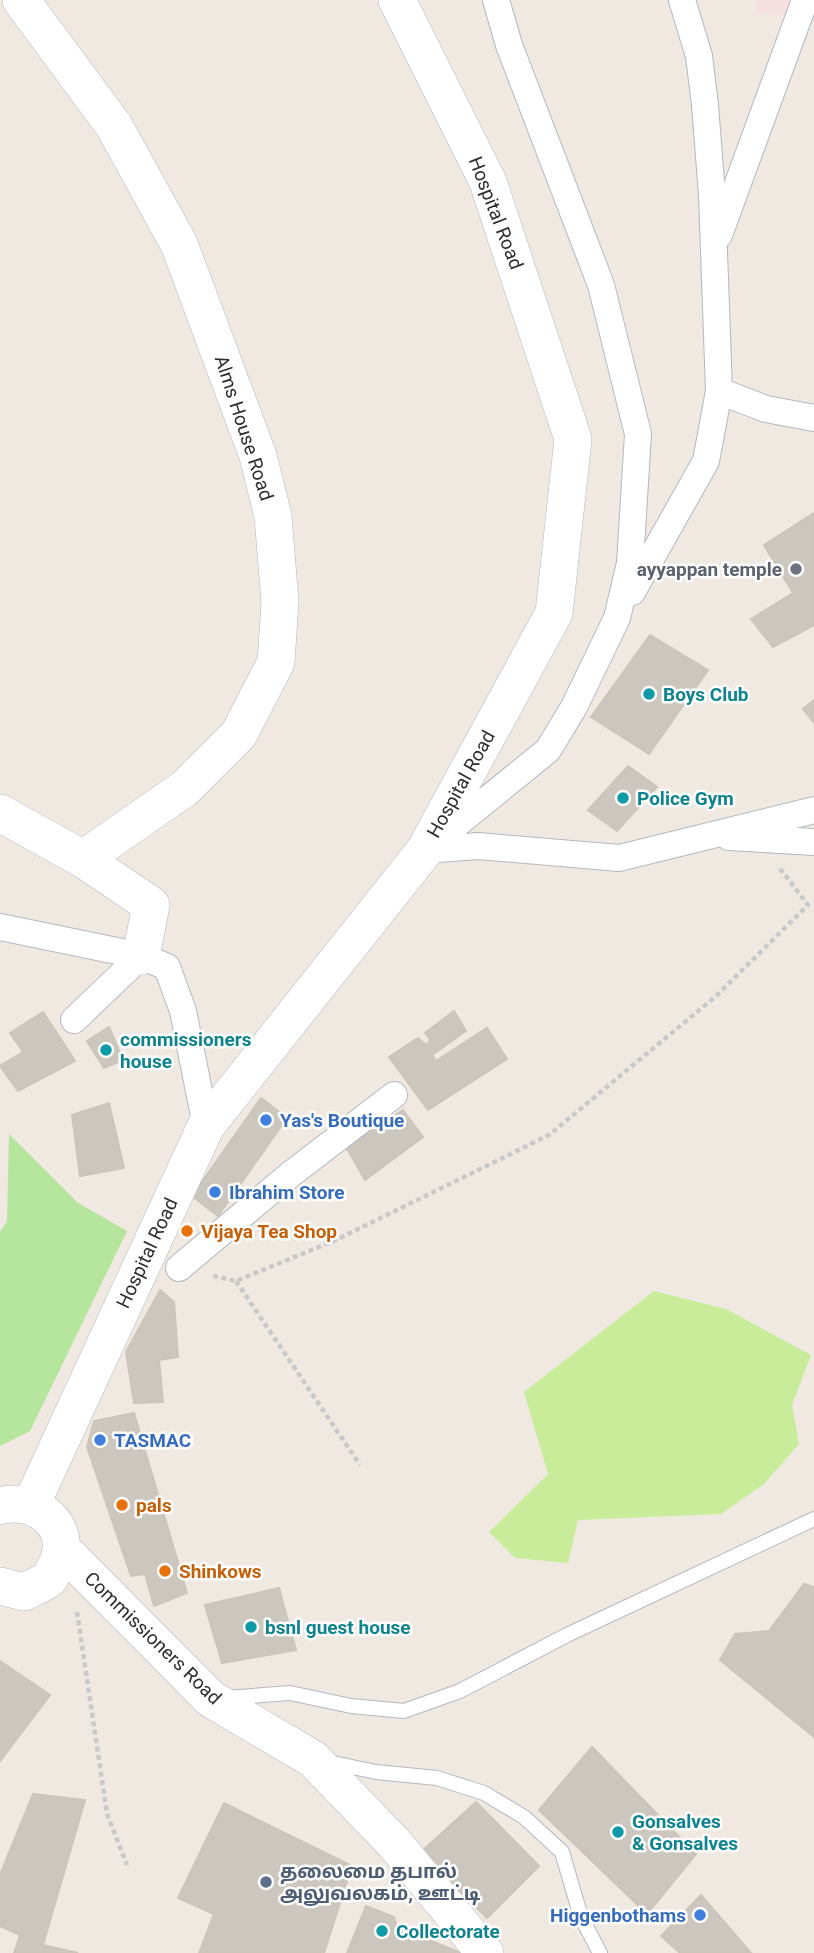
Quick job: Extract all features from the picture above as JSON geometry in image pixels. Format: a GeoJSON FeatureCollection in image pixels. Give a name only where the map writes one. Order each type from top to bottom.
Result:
{"type":"FeatureCollection","features":[{"type":"Feature","properties":{"kind":"street","name":"Alms House Road"},"geometry":{"type":"LineString","coordinates":[[21,0],[114,126],[178,244],[258,456],[273,516],[281,602],[276,662],[239,734],[185,788],[83,859]]}},
{"type":"Feature","properties":{"kind":"street","name":"Hospital Road"},"geometry":{"type":"LineString","coordinates":[[16,1505],[205,1126],[425,850],[554,613],[573,439],[488,182],[397,0]]}},
{"type":"Feature","properties":{"kind":"street"},"geometry":{"type":"LineString","coordinates":[[496,0],[509,45],[601,285],[638,434],[630,563],[617,618]]}},
{"type":"Feature","properties":{"kind":"street"},"geometry":{"type":"LineString","coordinates":[[425,850],[548,750],[575,707],[617,618],[705,461],[719,391],[712,195],[699,56],[682,0]]}},
{"type":"Feature","properties":{"kind":"street"},"geometry":{"type":"LineString","coordinates":[[713,250],[805,0]]}},
{"type":"Feature","properties":{"kind":"street"},"geometry":{"type":"LineString","coordinates":[[719,391],[766,409],[814,418]]}},
{"type":"Feature","properties":{"kind":"street"},"geometry":{"type":"LineString","coordinates":[[425,850],[478,846],[619,858],[814,810]]}},
{"type":"Feature","properties":{"kind":"street"},"geometry":{"type":"LineString","coordinates":[[0,813],[83,859],[151,905],[141,956],[74,1020]]}},
{"type":"Feature","properties":{"kind":"street"},"geometry":{"type":"LineString","coordinates":[[712,835],[814,842]]}},
{"type":"Feature","properties":{"kind":"street"},"geometry":{"type":"LineString","coordinates":[[0,927],[141,956],[167,967],[183,1011],[205,1126]]}},
{"type":"Feature","properties":{"kind":"street"},"geometry":{"type":"LineString","coordinates":[[179,1268],[290,1174],[394,1095]]}},
{"type":"Feature","properties":{"kind":"street"},"geometry":{"type":"LineString","coordinates":[[0,1586],[24,1592],[42,1583],[50,1578],[62,1553],[60,1531],[44,1511],[16,1505]]}},
{"type":"Feature","properties":{"kind":"street","name":"Commissioners Road"},"geometry":{"type":"LineString","coordinates":[[62,1553],[69,1556],[211,1699],[313,1759],[395,1844],[485,1953]]}},
{"type":"Feature","properties":{"kind":"lane"},"geometry":{"type":"LineString","coordinates":[[211,1699],[290,1693],[351,1706],[404,1711],[460,1691],[566,1635],[814,1519]]}},
{"type":"Feature","properties":{"kind":"lane"},"geometry":{"type":"LineString","coordinates":[[313,1759],[376,1772],[437,1778],[484,1793],[524,1817],[562,1852],[581,1917],[600,1953]]}},
{"type":"Feature","properties":{"kind":"path"},"geometry":{"type":"LineString","coordinates":[[179,1268],[236,1281],[336,1240],[549,1135],[697,1013],[808,905],[775,863]]}},
{"type":"Feature","properties":{"kind":"path"},"geometry":{"type":"LineString","coordinates":[[236,1281],[360,1465]]}},
{"type":"Feature","properties":{"kind":"path"},"geometry":{"type":"LineString","coordinates":[[77,1611],[107,1814],[127,1865]]}},
{"type":"Feature","properties":{"kind":"shaded area"},"geometry":{"type":"Polygon","coordinates":[[[758,0],[791,0],[788,16],[755,13],[758,0]]]}},
{"type":"Feature","properties":{"kind":"green space"},"geometry":{"type":"Polygon","coordinates":[[[9,1134],[78,1203],[127,1231],[30,1431],[0,1446],[0,1232],[7,1221],[9,1134]]]}},
{"type":"Feature","properties":{"kind":"green space"},"geometry":{"type":"Polygon","coordinates":[[[654,1291],[726,1309],[811,1355],[792,1405],[799,1444],[764,1484],[721,1514],[578,1520],[568,1563],[515,1558],[489,1532],[548,1474],[524,1392],[654,1291]]]}},
{"type":"Feature","properties":{"kind":"building","name":"ayyappan temple"},"geometry":{"type":"Polygon","coordinates":[[[814,513],[814,625],[773,647],[751,619],[793,593],[764,545],[814,513]]]}},
{"type":"Feature","properties":{"kind":"building","name":"Boys Club"},"geometry":{"type":"Polygon","coordinates":[[[650,635],[708,670],[649,754],[591,717],[650,635]]]}},
{"type":"Feature","properties":{"kind":"building"},"geometry":{"type":"Polygon","coordinates":[[[814,700],[814,723],[803,709],[814,700]]]}},
{"type":"Feature","properties":{"kind":"building","name":"Police Gym"},"geometry":{"type":"Polygon","coordinates":[[[628,766],[657,787],[617,831],[588,810],[628,766]]]}},
{"type":"Feature","properties":{"kind":"building"},"geometry":{"type":"Polygon","coordinates":[[[454,1011],[466,1031],[432,1055],[436,1061],[487,1028],[507,1059],[428,1110],[389,1057],[418,1038],[426,1045],[431,1040],[425,1033],[454,1011]]]}},
{"type":"Feature","properties":{"kind":"building"},"geometry":{"type":"Polygon","coordinates":[[[43,1012],[75,1061],[18,1091],[0,1066],[23,1052],[10,1033],[43,1012]]]}},
{"type":"Feature","properties":{"kind":"building","name":"commissioners house"},"geometry":{"type":"Polygon","coordinates":[[[109,1027],[123,1060],[104,1068],[87,1041],[109,1027]]]}},
{"type":"Feature","properties":{"kind":"building"},"geometry":{"type":"Polygon","coordinates":[[[261,1098],[287,1118],[218,1216],[192,1196],[261,1098]]]}},
{"type":"Feature","properties":{"kind":"building"},"geometry":{"type":"Polygon","coordinates":[[[109,1103],[124,1168],[80,1176],[72,1115],[109,1103]]]}},
{"type":"Feature","properties":{"kind":"building"},"geometry":{"type":"Polygon","coordinates":[[[403,1110],[423,1137],[365,1180],[346,1147],[403,1110]]]}},
{"type":"Feature","properties":{"kind":"building"},"geometry":{"type":"Polygon","coordinates":[[[160,1290],[174,1302],[178,1357],[159,1360],[163,1402],[134,1403],[126,1352],[160,1290]]]}},
{"type":"Feature","properties":{"kind":"building"},"geometry":{"type":"Polygon","coordinates":[[[134,1413],[187,1593],[154,1606],[145,1574],[131,1576],[87,1447],[94,1421],[134,1413]]]}},
{"type":"Feature","properties":{"kind":"building"},"geometry":{"type":"Polygon","coordinates":[[[804,1584],[814,1587],[814,1737],[720,1660],[735,1634],[769,1631],[804,1584]]]}},
{"type":"Feature","properties":{"kind":"building","name":"bsnl guest house"},"geometry":{"type":"Polygon","coordinates":[[[279,1588],[296,1650],[222,1663],[205,1605],[279,1588]]]}},
{"type":"Feature","properties":{"kind":"building"},"geometry":{"type":"Polygon","coordinates":[[[0,1661],[50,1695],[0,1761],[0,1661]]]}},
{"type":"Feature","properties":{"kind":"building","name":"Gonsalves & Gonsalves"},"geometry":{"type":"Polygon","coordinates":[[[592,1747],[696,1854],[647,1914],[539,1810],[592,1747]]]}},
{"type":"Feature","properties":{"kind":"building"},"geometry":{"type":"Polygon","coordinates":[[[33,1794],[85,1800],[43,1945],[78,1953],[14,1953],[20,1935],[0,1926],[0,1875],[33,1794]]]}},
{"type":"Feature","properties":{"kind":"building"},"geometry":{"type":"Polygon","coordinates":[[[476,1802],[539,1866],[487,1918],[421,1852],[476,1802]]]}},
{"type":"Feature","properties":{"kind":"building","name":"தலைமை தபால் அலுவலகம், ஊட்டி"},"geometry":{"type":"Polygon","coordinates":[[[224,1803],[352,1866],[324,1953],[199,1953],[214,1914],[178,1898],[224,1803]]]}},
{"type":"Feature","properties":{"kind":"building","name":"Higgenbothams"},"geometry":{"type":"Polygon","coordinates":[[[701,1895],[751,1953],[680,1953],[661,1936],[701,1895]]]}},
{"type":"Feature","properties":{"kind":"building","name":"Collectorate"},"geometry":{"type":"Polygon","coordinates":[[[366,1906],[394,1917],[397,1927],[461,1953],[347,1953],[366,1906]]]}},
{"type":"Feature","properties":{"kind":"place","name":"ayyappan temple"},"geometry":{"type":"Point","coordinates":[796,569]}},
{"type":"Feature","properties":{"kind":"place","name":"Boys Club"},"geometry":{"type":"Point","coordinates":[649,694]}},
{"type":"Feature","properties":{"kind":"place","name":"Police Gym"},"geometry":{"type":"Point","coordinates":[623,798]}},
{"type":"Feature","properties":{"kind":"place","name":"commissioners house"},"geometry":{"type":"Point","coordinates":[106,1050]}},
{"type":"Feature","properties":{"kind":"place","name":"Yas's Boutique"},"geometry":{"type":"Point","coordinates":[266,1120]}},
{"type":"Feature","properties":{"kind":"place","name":"Ibrahim Store"},"geometry":{"type":"Point","coordinates":[215,1192]}},
{"type":"Feature","properties":{"kind":"place","name":"Vijaya Tea Shop"},"geometry":{"type":"Point","coordinates":[187,1231]}},
{"type":"Feature","properties":{"kind":"place","name":"TASMAC"},"geometry":{"type":"Point","coordinates":[100,1440]}},
{"type":"Feature","properties":{"kind":"place","name":"pals"},"geometry":{"type":"Point","coordinates":[122,1505]}},
{"type":"Feature","properties":{"kind":"place","name":"Shinkows"},"geometry":{"type":"Point","coordinates":[165,1571]}},
{"type":"Feature","properties":{"kind":"place","name":"bsnl guest house"},"geometry":{"type":"Point","coordinates":[251,1627]}},
{"type":"Feature","properties":{"kind":"place","name":"Gonsalves & Gonsalves"},"geometry":{"type":"Point","coordinates":[618,1832]}},
{"type":"Feature","properties":{"kind":"place","name":"தலைமை தபால் அலுவலகம், ஊட்டி"},"geometry":{"type":"Point","coordinates":[266,1882]}},
{"type":"Feature","properties":{"kind":"place","name":"Higgenbothams"},"geometry":{"type":"Point","coordinates":[700,1915]}},
{"type":"Feature","properties":{"kind":"place","name":"Collectorate"},"geometry":{"type":"Point","coordinates":[382,1931]}}]}
